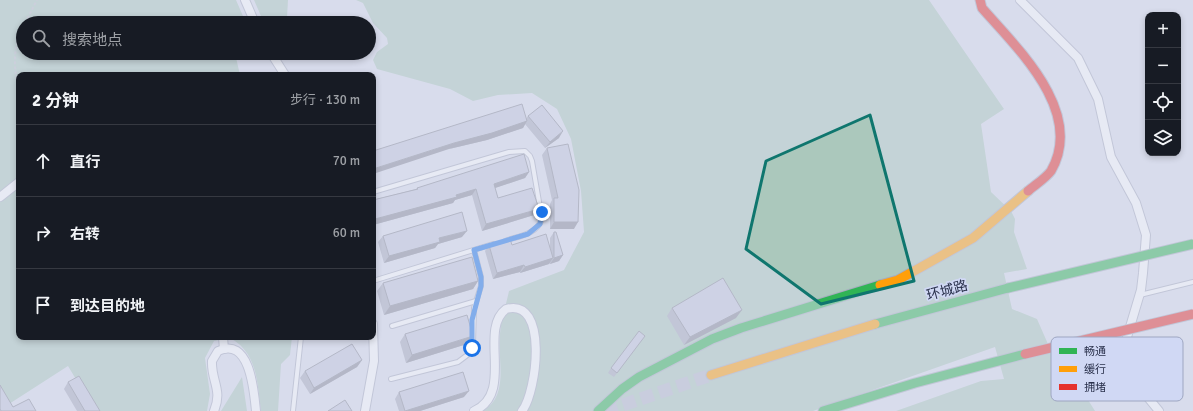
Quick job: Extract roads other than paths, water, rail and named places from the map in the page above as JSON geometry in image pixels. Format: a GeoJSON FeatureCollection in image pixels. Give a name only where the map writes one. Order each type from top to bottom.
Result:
{"type":"FeatureCollection","features":[{"type":"Feature","properties":{"kind":"main road"},"geometry":{"type":"LineString","coordinates":[[598,411],[622,389],[639,377],[712,339],[741,328],[898,280],[973,238],[1050,172],[1057,158],[1061,142],[1059,116],[1040,78],[982,8],[980,0]]}},
{"type":"Feature","properties":{"kind":"main road","name":"环城路"},"geometry":{"type":"LineString","coordinates":[[711,375],[896,318],[1008,288],[1193,244]]}},
{"type":"Feature","properties":{"kind":"main road"},"geometry":{"type":"LineString","coordinates":[[1096,337],[1193,314]]}},
{"type":"Feature","properties":{"kind":"main road"},"geometry":{"type":"LineString","coordinates":[[823,411],[915,383],[1051,348]]}},
{"type":"Feature","properties":{"kind":"street"},"geometry":{"type":"LineString","coordinates":[[245,0],[252,16]]}},
{"type":"Feature","properties":{"kind":"street"},"geometry":{"type":"LineString","coordinates":[[1020,0],[1078,58],[1098,98],[1112,157],[1136,203],[1146,235],[1140,295],[1127,337]]}},
{"type":"Feature","properties":{"kind":"street"},"geometry":{"type":"LineString","coordinates":[[275,60],[282,72]]}},
{"type":"Feature","properties":{"kind":"street"},"geometry":{"type":"LineString","coordinates":[[0,197],[16,184]]}},
{"type":"Feature","properties":{"kind":"street"},"geometry":{"type":"LineString","coordinates":[[474,411],[482,407],[489,400],[493,388],[495,338],[500,318],[506,309],[516,308],[525,311],[531,320],[535,343],[533,379],[528,401],[522,411]]}},
{"type":"Feature","properties":{"kind":"street"},"geometry":{"type":"LineString","coordinates":[[223,340],[224,349]]}},
{"type":"Feature","properties":{"kind":"street"},"geometry":{"type":"LineString","coordinates":[[365,411],[374,361],[373,340]]}},
{"type":"Feature","properties":{"kind":"street"},"geometry":{"type":"LineString","coordinates":[[214,411],[218,402],[219,393],[212,361],[216,353],[224,349],[235,349],[244,356],[253,391],[256,411]]}},
{"type":"Feature","properties":{"kind":"street"},"geometry":{"type":"LineString","coordinates":[[1151,401],[1159,411]]}},
{"type":"Feature","properties":{"kind":"lane"},"geometry":{"type":"LineString","coordinates":[[376,191],[518,150],[528,152],[532,161],[542,212],[540,224],[528,234],[376,280]]}},
{"type":"Feature","properties":{"kind":"lane"},"geometry":{"type":"LineString","coordinates":[[391,379],[458,362],[467,356],[472,348],[472,320],[481,286],[481,277],[474,250]]}},
{"type":"Feature","properties":{"kind":"lane"},"geometry":{"type":"LineString","coordinates":[[1140,295],[1193,282]]}},
{"type":"Feature","properties":{"kind":"lane"},"geometry":{"type":"LineString","coordinates":[[392,326],[476,301]]}},
{"type":"Feature","properties":{"kind":"lane"},"geometry":{"type":"LineString","coordinates":[[293,411],[294,386],[301,340]]}},
{"type":"Feature","properties":{"kind":"tunnel"},"geometry":{"type":"LineString","coordinates":[[605,411],[711,375]]}}]}
